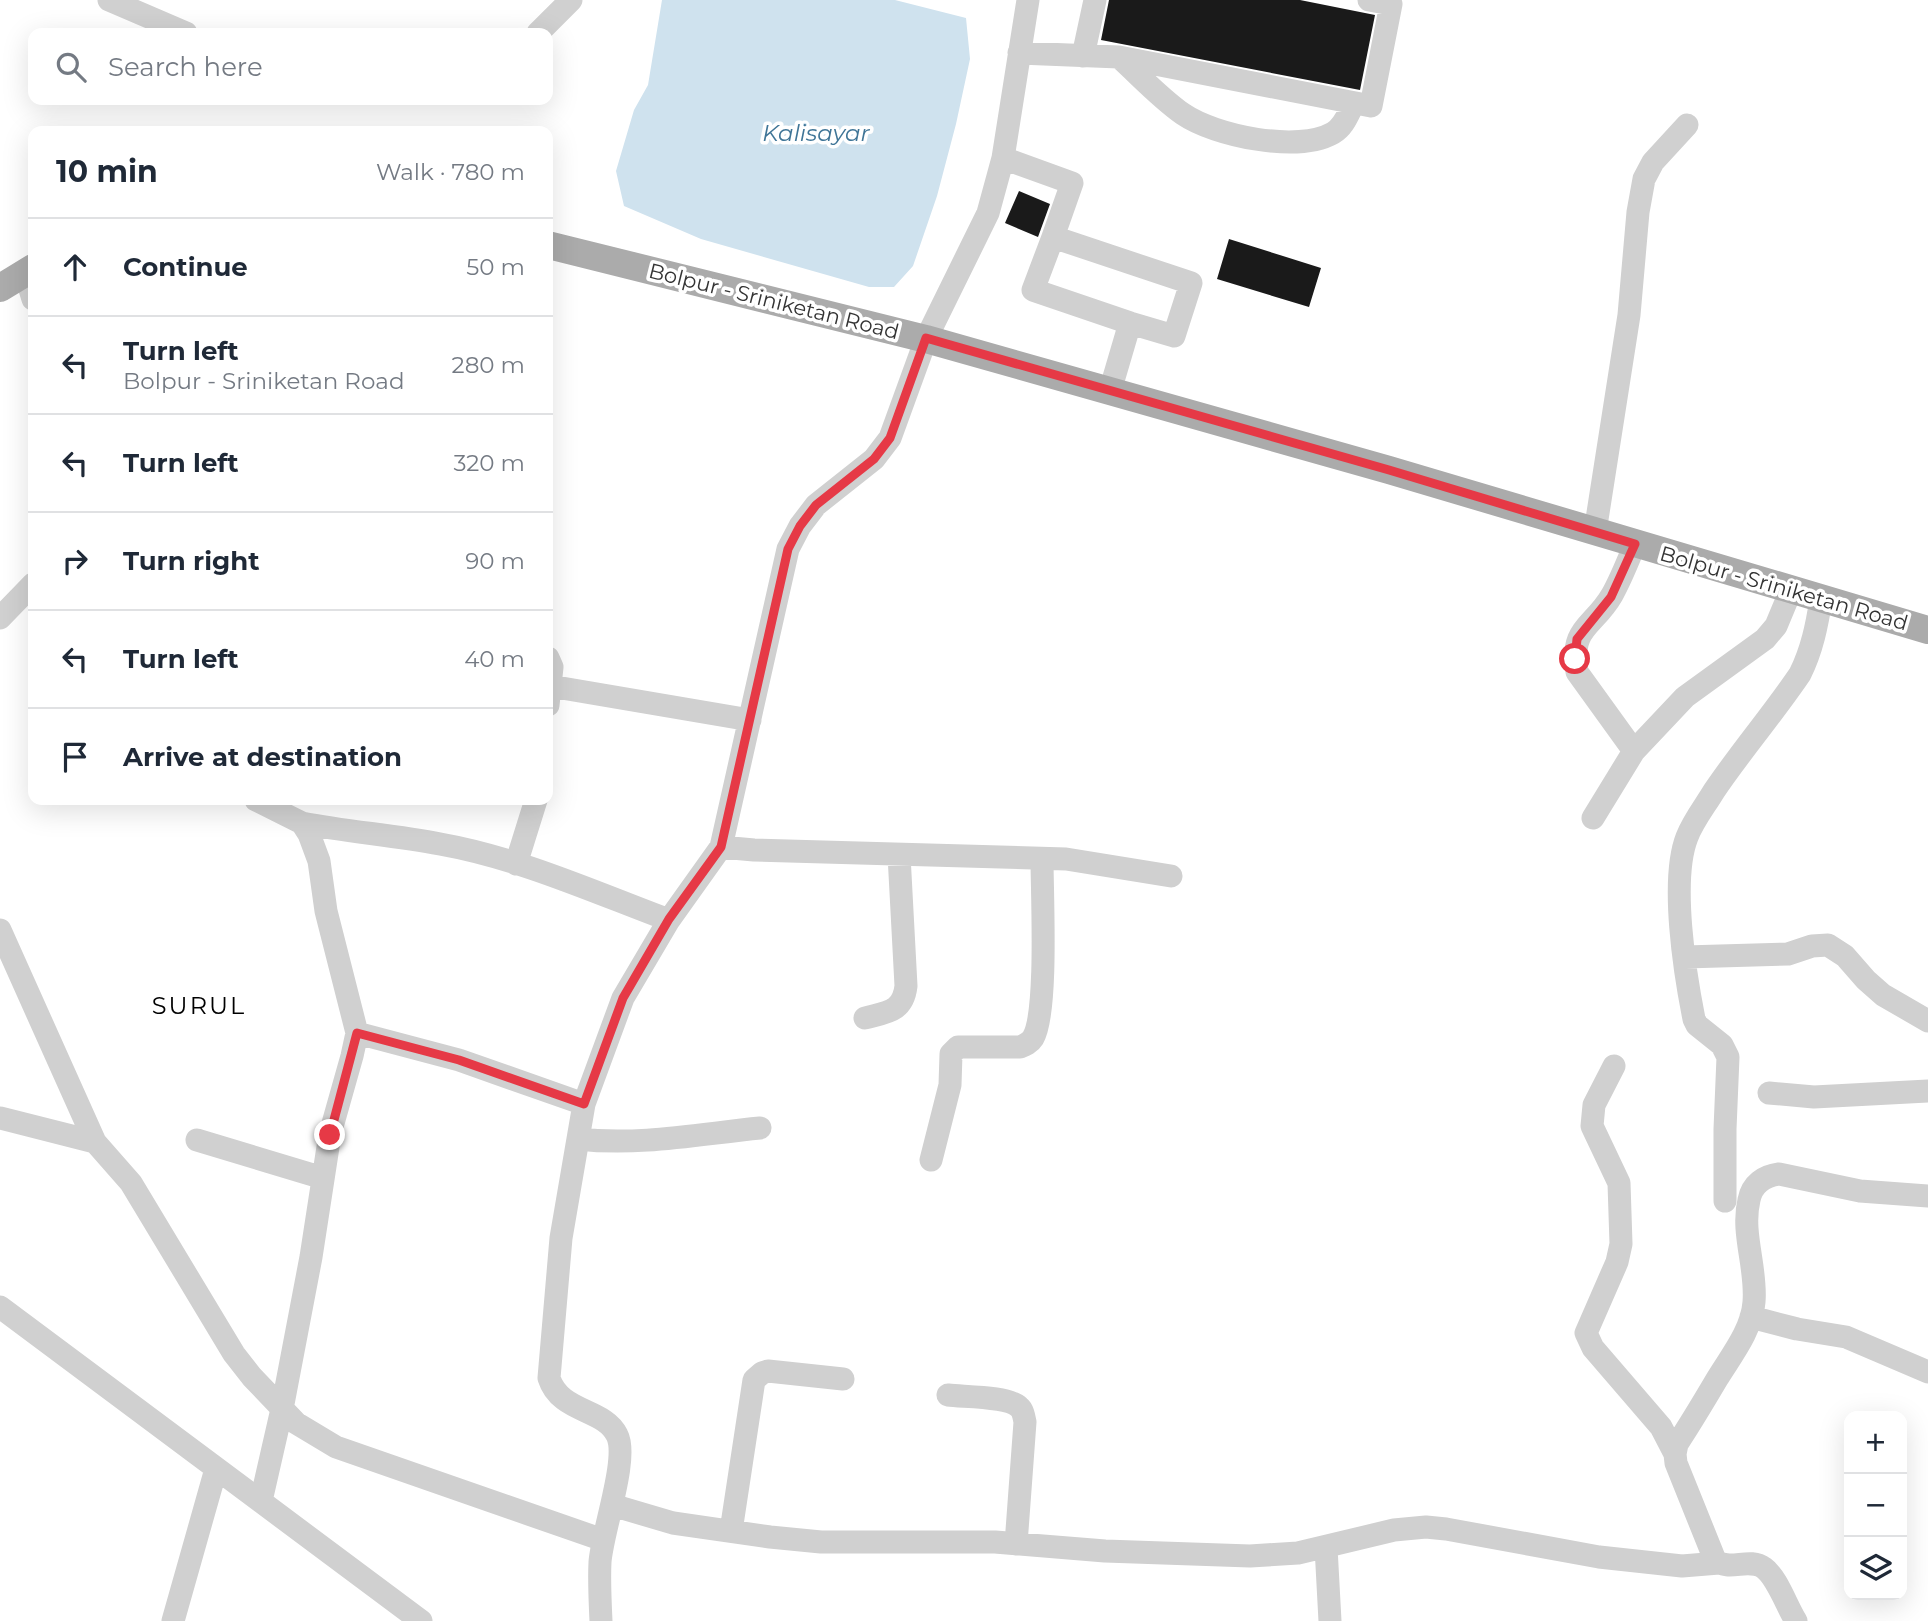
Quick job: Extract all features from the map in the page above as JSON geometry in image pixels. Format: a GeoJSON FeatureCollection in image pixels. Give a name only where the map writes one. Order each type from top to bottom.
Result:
{"type":"FeatureCollection","features":[{"type":"Feature","properties":{"kind":"main road","name":"Bolpur - Sriniketan Road"},"geometry":{"type":"LineString","coordinates":[[553,246],[926,338],[1389,470],[1928,630]]}},
{"type":"Feature","properties":{"kind":"main road"},"geometry":{"type":"LineString","coordinates":[[0,288],[28,281]]}},
{"type":"Feature","properties":{"kind":"street"},"geometry":{"type":"LineString","coordinates":[[109,0],[174,28]]}},
{"type":"Feature","properties":{"kind":"street"},"geometry":{"type":"LineString","coordinates":[[543,28],[571,0]]}},
{"type":"Feature","properties":{"kind":"street"},"geometry":{"type":"LineString","coordinates":[[601,1621],[600,1571],[619,1456],[618,1436],[607,1423],[558,1395],[549,1378],[555,1279],[584,1104],[623,998],[669,919],[721,847],[788,549],[800,526],[816,505],[874,459],[890,438],[926,338],[988,213],[1003,158],[1028,0]]}},
{"type":"Feature","properties":{"kind":"street"},"geometry":{"type":"LineString","coordinates":[[1083,56],[1095,0]]}},
{"type":"Feature","properties":{"kind":"street"},"geometry":{"type":"LineString","coordinates":[[1019,53],[1119,57],[1371,106],[1391,4],[1368,0]]}},
{"type":"Feature","properties":{"kind":"street"},"geometry":{"type":"LineString","coordinates":[[1119,57],[1186,116],[1229,134],[1273,142],[1308,141],[1332,134],[1342,126],[1354,103]]}},
{"type":"Feature","properties":{"kind":"street"},"geometry":{"type":"LineString","coordinates":[[1595,532],[1629,315],[1638,212],[1644,179],[1653,162],[1687,125]]}},
{"type":"Feature","properties":{"kind":"street"},"geometry":{"type":"LineString","coordinates":[[1003,158],[1072,183],[1052,237],[1033,290],[1174,336],[1191,284],[1052,237]]}},
{"type":"Feature","properties":{"kind":"street"},"geometry":{"type":"LineString","coordinates":[[1110,391],[1130,323]]}},
{"type":"Feature","properties":{"kind":"street"},"geometry":{"type":"LineString","coordinates":[[1634,751],[1577,672],[1575,659],[1577,639],[1611,597],[1635,544]]}},
{"type":"Feature","properties":{"kind":"street"},"geometry":{"type":"LineString","coordinates":[[0,618],[28,589]]}},
{"type":"Feature","properties":{"kind":"street"},"geometry":{"type":"LineString","coordinates":[[1593,818],[1634,751],[1685,697],[1765,639],[1776,625],[1791,590]]}},
{"type":"Feature","properties":{"kind":"street"},"geometry":{"type":"LineString","coordinates":[[1725,1201],[1728,1057],[1722,1045],[1698,1025],[1695,1019],[1685,957],[1680,885],[1686,838],[1727,772],[1800,674],[1808,659],[1821,599]]}},
{"type":"Feature","properties":{"kind":"street"},"geometry":{"type":"LineString","coordinates":[[553,695],[750,720]]}},
{"type":"Feature","properties":{"kind":"street"},"geometry":{"type":"LineString","coordinates":[[273,805],[302,823],[441,844],[516,864],[669,919]]}},
{"type":"Feature","properties":{"kind":"street"},"geometry":{"type":"LineString","coordinates":[[516,864],[534,805]]}},
{"type":"Feature","properties":{"kind":"street"},"geometry":{"type":"LineString","coordinates":[[261,1501],[282,1409],[330,1135],[357,1033],[326,911],[319,861],[302,823]]}},
{"type":"Feature","properties":{"kind":"street"},"geometry":{"type":"LineString","coordinates":[[721,847],[1066,859],[1171,876]]}},
{"type":"Feature","properties":{"kind":"street"},"geometry":{"type":"LineString","coordinates":[[865,1018],[891,1011],[900,1005],[904,998],[906,986],[899,855]]}},
{"type":"Feature","properties":{"kind":"street"},"geometry":{"type":"LineString","coordinates":[[931,1160],[950,1085],[951,1054],[954,1049],[1020,1047],[1034,1038],[1041,994],[1042,859]]}},
{"type":"Feature","properties":{"kind":"street"},"geometry":{"type":"LineString","coordinates":[[1,935],[95,1142],[131,1183],[234,1354],[282,1409],[308,1431],[336,1447],[603,1540]]}},
{"type":"Feature","properties":{"kind":"street"},"geometry":{"type":"LineString","coordinates":[[1685,957],[1788,954],[1812,946],[1828,945],[1845,956],[1883,995],[1928,1021]]}},
{"type":"Feature","properties":{"kind":"street"},"geometry":{"type":"LineString","coordinates":[[357,1033],[459,1060],[584,1104]]}},
{"type":"Feature","properties":{"kind":"street"},"geometry":{"type":"LineString","coordinates":[[1614,1066],[1594,1105],[1592,1126],[1619,1183],[1621,1244],[1617,1262],[1586,1333],[1593,1348],[1661,1427],[1675,1454],[1676,1463],[1713,1555],[1719,1563]]}},
{"type":"Feature","properties":{"kind":"street"},"geometry":{"type":"LineString","coordinates":[[1769,1093],[1839,1096],[1928,1091]]}},
{"type":"Feature","properties":{"kind":"street"},"geometry":{"type":"LineString","coordinates":[[0,1118],[95,1142]]}},
{"type":"Feature","properties":{"kind":"street"},"geometry":{"type":"LineString","coordinates":[[578,1139],[609,1142],[664,1141],[760,1128]]}},
{"type":"Feature","properties":{"kind":"street"},"geometry":{"type":"LineString","coordinates":[[197,1140],[323,1178]]}},
{"type":"Feature","properties":{"kind":"street"},"geometry":{"type":"LineString","coordinates":[[1675,1454],[1678,1444],[1741,1339],[1751,1317],[1754,1302],[1746,1214],[1749,1196],[1758,1182],[1768,1175],[1779,1174],[1851,1190],[1928,1196]]}},
{"type":"Feature","properties":{"kind":"street"},"geometry":{"type":"LineString","coordinates":[[0,1307],[421,1621]]}},
{"type":"Feature","properties":{"kind":"street"},"geometry":{"type":"LineString","coordinates":[[1751,1317],[1797,1329],[1846,1337],[1928,1372]]}},
{"type":"Feature","properties":{"kind":"street"},"geometry":{"type":"LineString","coordinates":[[731,1531],[756,1376],[768,1371],[843,1379]]}},
{"type":"Feature","properties":{"kind":"street"},"geometry":{"type":"LineString","coordinates":[[948,1395],[1005,1400],[1019,1407],[1023,1414],[1025,1422],[1016,1544]]}},
{"type":"Feature","properties":{"kind":"street"},"geometry":{"type":"LineString","coordinates":[[173,1621],[216,1469]]}},
{"type":"Feature","properties":{"kind":"street"},"geometry":{"type":"LineString","coordinates":[[611,1505],[673,1523],[821,1542],[964,1541],[1250,1556],[1298,1553],[1375,1533],[1426,1527],[1599,1557],[1682,1566],[1753,1564],[1765,1569],[1796,1621]]}},
{"type":"Feature","properties":{"kind":"street"},"geometry":{"type":"LineString","coordinates":[[1326,1547],[1329,1621]]}},
{"type":"Feature","properties":{"kind":"water","name":"Kalisayar"},"geometry":{"type":"Polygon","coordinates":[[[662,0],[895,0],[966,18],[970,59],[937,196],[913,266],[894,287],[869,287],[701,239],[624,206],[616,171],[634,110],[648,85],[662,0]]]}},
{"type":"Feature","properties":{"kind":"building"},"geometry":{"type":"Polygon","coordinates":[[[1109,0],[1300,0],[1375,15],[1360,90],[1101,40],[1109,0]]]}},
{"type":"Feature","properties":{"kind":"building"},"geometry":{"type":"Polygon","coordinates":[[[1019,191],[1050,204],[1038,237],[1005,223],[1019,191]]]}},
{"type":"Feature","properties":{"kind":"building"},"geometry":{"type":"Polygon","coordinates":[[[1229,239],[1321,268],[1309,307],[1217,279],[1229,239]]]}},
{"type":"Feature","properties":{"kind":"district","name":"SURUL"},"geometry":{"type":"Point","coordinates":[199,1005]}},
{"type":"Feature","properties":{"kind":"route"},"geometry":{"type":"LineString","coordinates":[[330,1135],[357,1033],[459,1060],[584,1104],[623,998],[669,919],[721,847],[788,549],[800,526],[816,505],[874,459],[890,438],[926,338],[1389,470],[1635,544],[1611,597],[1577,639],[1575,659]]}}]}
